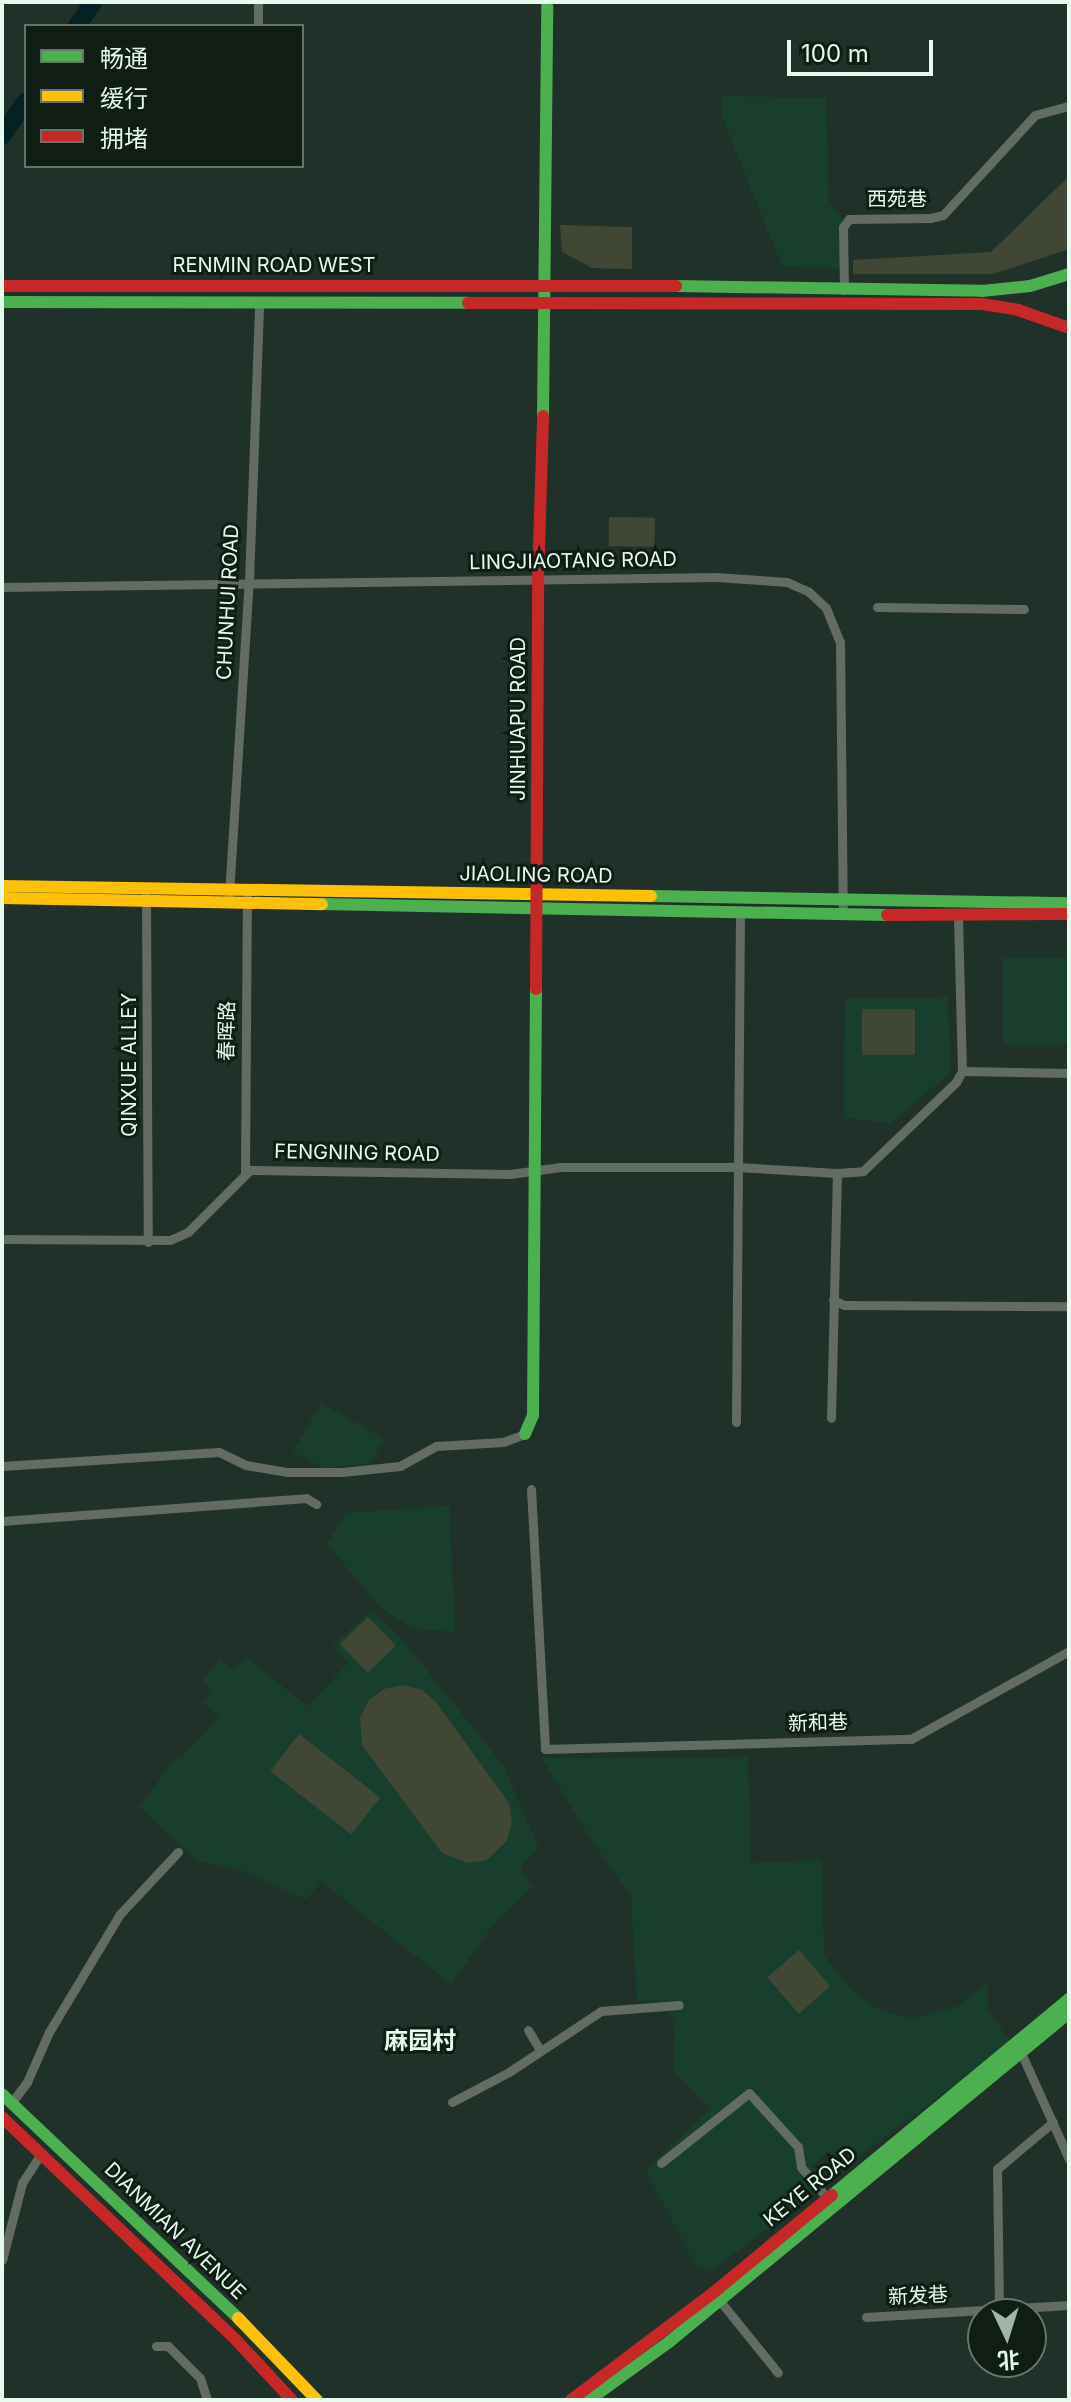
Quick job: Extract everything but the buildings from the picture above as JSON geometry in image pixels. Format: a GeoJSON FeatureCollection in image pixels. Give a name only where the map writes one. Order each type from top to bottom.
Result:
{"type":"FeatureCollection","features":[{"type":"Feature","properties":{"kind":"street"},"geometry":{"type":"LineString","coordinates":[[258,2],[258,24]]}},
{"type":"Feature","properties":{"kind":"street","name":"JINHUAPU ROAD"},"geometry":{"type":"LineString","coordinates":[[525,1434],[533,1415],[538,579],[547,284],[547,2]]}},
{"type":"Feature","properties":{"kind":"street","name":"西苑巷"},"geometry":{"type":"LineString","coordinates":[[844,290],[843,227],[849,219],[930,218],[943,215],[1035,115],[1069,106]]}},
{"type":"Feature","properties":{"kind":"street","name":"RENMIN ROAD WEST"},"geometry":{"type":"LineString","coordinates":[[2,286],[547,284],[995,291],[1030,286],[1069,274]]}},
{"type":"Feature","properties":{"kind":"street","name":"RENMIN ROAD WEST"},"geometry":{"type":"LineString","coordinates":[[2,302],[991,305],[1028,312],[1069,328]]}},
{"type":"Feature","properties":{"kind":"street","name":"CHUNHUI ROAD"},"geometry":{"type":"LineString","coordinates":[[229,896],[249,581],[259,304]]}},
{"type":"Feature","properties":{"kind":"street","name":"LINGJIAOTANG ROAD"},"geometry":{"type":"LineString","coordinates":[[2,587],[249,581],[775,579],[809,592],[826,608],[840,642],[844,907]]}},
{"type":"Feature","properties":{"kind":"street"},"geometry":{"type":"LineString","coordinates":[[877,607],[1024,609]]}},
{"type":"Feature","properties":{"kind":"street","name":"JIAOLING ROAD"},"geometry":{"type":"LineString","coordinates":[[2,886],[146,895]]}},
{"type":"Feature","properties":{"kind":"street","name":"QINXUE ALLEY"},"geometry":{"type":"LineString","coordinates":[[146,895],[148,1242]]}},
{"type":"Feature","properties":{"kind":"street","name":"JIAOLING ROAD"},"geometry":{"type":"LineString","coordinates":[[2,898],[247,896],[844,907],[958,915],[1069,914]]}},
{"type":"Feature","properties":{"kind":"street","name":"春晖路"},"geometry":{"type":"LineString","coordinates":[[245,1172],[247,896]]}},
{"type":"Feature","properties":{"kind":"street","name":"JIAOLING ROAD"},"geometry":{"type":"LineString","coordinates":[[538,901],[740,912],[1069,903]]}},
{"type":"Feature","properties":{"kind":"street"},"geometry":{"type":"LineString","coordinates":[[736,1422],[740,912]]}},
{"type":"Feature","properties":{"kind":"street"},"geometry":{"type":"LineString","coordinates":[[958,915],[962,1071],[1069,1073]]}},
{"type":"Feature","properties":{"kind":"street","name":"FENGNING ROAD"},"geometry":{"type":"LineString","coordinates":[[245,1172],[297,1169],[510,1174],[561,1167],[863,1171],[956,1082],[962,1071]]}},
{"type":"Feature","properties":{"kind":"street"},"geometry":{"type":"LineString","coordinates":[[2,1239],[170,1240],[188,1232],[245,1172]]}},
{"type":"Feature","properties":{"kind":"street"},"geometry":{"type":"LineString","coordinates":[[831,1418],[837,1173]]}},
{"type":"Feature","properties":{"kind":"street"},"geometry":{"type":"LineString","coordinates":[[833,1300],[844,1305],[1069,1306]]}},
{"type":"Feature","properties":{"kind":"street"},"geometry":{"type":"LineString","coordinates":[[2,1466],[219,1452],[246,1465],[287,1472],[342,1472],[400,1466],[436,1446],[503,1442],[525,1434]]}},
{"type":"Feature","properties":{"kind":"street","name":"新和巷"},"geometry":{"type":"LineString","coordinates":[[531,1489],[545,1749],[911,1739],[1069,1651]]}},
{"type":"Feature","properties":{"kind":"street"},"geometry":{"type":"LineString","coordinates":[[2,1521],[306,1498],[316,1504]]}},
{"type":"Feature","properties":{"kind":"street"},"geometry":{"type":"LineString","coordinates":[[7,2098],[27,2082],[49,2032],[120,1914],[178,1852]]}},
{"type":"Feature","properties":{"kind":"street","name":"KEYE ROAD"},"geometry":{"type":"LineString","coordinates":[[571,2400],[661,2335],[1069,1999]]}},
{"type":"Feature","properties":{"kind":"street"},"geometry":{"type":"LineString","coordinates":[[452,2102],[601,2011],[679,2005]]}},
{"type":"Feature","properties":{"kind":"street","name":"KEYE ROAD"},"geometry":{"type":"LineString","coordinates":[[589,2400],[720,2301],[1022,2055],[1069,2013]]}},
{"type":"Feature","properties":{"kind":"street"},"geometry":{"type":"LineString","coordinates":[[528,2030],[540,2050]]}},
{"type":"Feature","properties":{"kind":"street"},"geometry":{"type":"LineString","coordinates":[[1022,2055],[1069,2159]]}},
{"type":"Feature","properties":{"kind":"street"},"geometry":{"type":"LineString","coordinates":[[661,2163],[749,2093],[798,2147],[801,2167],[828,2199]]}},
{"type":"Feature","properties":{"kind":"street","name":"DIANMIAN AVENUE"},"geometry":{"type":"LineString","coordinates":[[7,2098],[248,2328],[317,2400]]}},
{"type":"Feature","properties":{"kind":"street","name":"DIANMIAN AVENUE"},"geometry":{"type":"LineString","coordinates":[[2,2117],[236,2340],[292,2400]]}},
{"type":"Feature","properties":{"kind":"street"},"geometry":{"type":"LineString","coordinates":[[999,2298],[997,2169],[1053,2122]]}},
{"type":"Feature","properties":{"kind":"street"},"geometry":{"type":"LineString","coordinates":[[2,2260],[22,2183],[41,2154]]}},
{"type":"Feature","properties":{"kind":"street"},"geometry":{"type":"LineString","coordinates":[[720,2301],[778,2373]]}},
{"type":"Feature","properties":{"kind":"street","name":"新发巷"},"geometry":{"type":"LineString","coordinates":[[1047,2306],[1069,2305]]}},
{"type":"Feature","properties":{"kind":"street","name":"新发巷"},"geometry":{"type":"LineString","coordinates":[[866,2317],[967,2311]]}},
{"type":"Feature","properties":{"kind":"street"},"geometry":{"type":"LineString","coordinates":[[156,2346],[168,2346],[200,2378],[207,2400]]}},
{"type":"Feature","properties":{"kind":"shaded area"},"geometry":{"type":"Polygon","coordinates":[[[721,96],[826,98],[829,203],[848,224],[848,269],[782,266],[721,114],[721,96]]]}},
{"type":"Feature","properties":{"kind":"shaded area"},"geometry":{"type":"Polygon","coordinates":[[[1069,176],[1069,249],[993,274],[853,274],[853,260],[991,252],[1069,176]]]}},
{"type":"Feature","properties":{"kind":"shaded area"},"geometry":{"type":"Polygon","coordinates":[[[560,225],[632,227],[632,269],[592,268],[562,252],[560,225]]]}},
{"type":"Feature","properties":{"kind":"shaded area"},"geometry":{"type":"Polygon","coordinates":[[[609,517],[655,518],[654,547],[608,546],[609,517]]]}},
{"type":"Feature","properties":{"kind":"shaded area"},"geometry":{"type":"Polygon","coordinates":[[[1003,958],[1069,958],[1069,1045],[1003,1045],[1003,958]]]}},
{"type":"Feature","properties":{"kind":"shaded area"},"geometry":{"type":"Polygon","coordinates":[[[948,997],[950,1073],[891,1123],[844,1118],[845,998],[948,997]]]}},
{"type":"Feature","properties":{"kind":"shaded area"},"geometry":{"type":"Polygon","coordinates":[[[862,1009],[915,1009],[915,1055],[862,1055],[862,1009]]]}},
{"type":"Feature","properties":{"kind":"shaded area"},"geometry":{"type":"Polygon","coordinates":[[[321,1403],[384,1439],[371,1463],[324,1468],[293,1452],[321,1403]]]}},
{"type":"Feature","properties":{"kind":"shaded area"},"geometry":{"type":"Polygon","coordinates":[[[449,1506],[455,1632],[412,1628],[381,1608],[327,1544],[346,1513],[449,1506]]]}},
{"type":"Feature","properties":{"kind":"shaded area"},"geometry":{"type":"Polygon","coordinates":[[[371,1610],[401,1638],[503,1765],[539,1849],[520,1867],[533,1887],[497,1920],[451,1984],[322,1882],[306,1899],[238,1869],[198,1861],[139,1807],[178,1755],[182,1757],[220,1717],[202,1702],[212,1691],[203,1679],[220,1660],[233,1669],[246,1658],[308,1706],[348,1663],[333,1646],[371,1610]]]}},
{"type":"Feature","properties":{"kind":"shaded area"},"geometry":{"type":"Polygon","coordinates":[[[368,1617],[396,1646],[368,1673],[340,1644],[368,1617]]]}},
{"type":"Feature","properties":{"kind":"shaded area"},"geometry":{"type":"Polygon","coordinates":[[[403,1685],[422,1690],[436,1702],[509,1803],[512,1822],[507,1841],[487,1860],[468,1863],[442,1853],[362,1745],[360,1717],[369,1700],[384,1689],[403,1685]]]}},
{"type":"Feature","properties":{"kind":"shaded area"},"geometry":{"type":"Polygon","coordinates":[[[299,1734],[380,1797],[351,1834],[270,1771],[299,1734]]]}},
{"type":"Feature","properties":{"kind":"shaded area"},"geometry":{"type":"Polygon","coordinates":[[[748,1757],[751,1863],[822,1860],[824,1955],[855,1994],[882,2011],[913,2018],[959,2006],[988,1982],[988,2010],[1011,2043],[841,2170],[829,2151],[812,2166],[824,2186],[710,2272],[696,2267],[646,2170],[710,2109],[674,2071],[675,2027],[667,2002],[637,2001],[631,1896],[592,1841],[542,1758],[748,1757]]]}},
{"type":"Feature","properties":{"kind":"shaded area"},"geometry":{"type":"Polygon","coordinates":[[[799,1950],[830,1986],[799,2014],[767,1978],[799,1950]]]}},
{"type":"Feature","properties":{"kind":"waterway"},"geometry":{"type":"LineString","coordinates":[[78,24],[93,2]]}},
{"type":"Feature","properties":{"kind":"waterway"},"geometry":{"type":"LineString","coordinates":[[2,136],[24,104]]}},
{"type":"Feature","properties":{"kind":"traffic: fast"},"geometry":{"type":"LineString","coordinates":[[543,416],[547,2]]}},
{"type":"Feature","properties":{"kind":"traffic: fast"},"geometry":{"type":"LineString","coordinates":[[676,286],[982,291],[1030,286],[1069,274]]}},
{"type":"Feature","properties":{"kind":"traffic: fast"},"geometry":{"type":"LineString","coordinates":[[2,302],[468,303]]}},
{"type":"Feature","properties":{"kind":"traffic: fast"},"geometry":{"type":"LineString","coordinates":[[651,896],[1069,903]]}},
{"type":"Feature","properties":{"kind":"traffic: fast"},"geometry":{"type":"LineString","coordinates":[[322,904],[887,915]]}},
{"type":"Feature","properties":{"kind":"traffic: fast"},"geometry":{"type":"LineString","coordinates":[[525,1434],[533,1415],[536,989]]}},
{"type":"Feature","properties":{"kind":"traffic: fast"},"geometry":{"type":"LineString","coordinates":[[832,2195],[1069,1999]]}},
{"type":"Feature","properties":{"kind":"traffic: fast"},"geometry":{"type":"LineString","coordinates":[[589,2400],[669,2342],[1069,2013]]}},
{"type":"Feature","properties":{"kind":"traffic: fast"},"geometry":{"type":"LineString","coordinates":[[2,2094],[238,2318]]}},
{"type":"Feature","properties":{"kind":"traffic: slow"},"geometry":{"type":"LineString","coordinates":[[2,886],[651,896]]}},
{"type":"Feature","properties":{"kind":"traffic: slow"},"geometry":{"type":"LineString","coordinates":[[2,898],[322,904]]}},
{"type":"Feature","properties":{"kind":"traffic: slow"},"geometry":{"type":"LineString","coordinates":[[238,2318],[317,2400]]}},
{"type":"Feature","properties":{"kind":"traffic: jam"},"geometry":{"type":"LineString","coordinates":[[2,286],[676,286]]}},
{"type":"Feature","properties":{"kind":"traffic: jam"},"geometry":{"type":"LineString","coordinates":[[468,303],[982,304],[1018,310],[1069,328]]}},
{"type":"Feature","properties":{"kind":"traffic: jam"},"geometry":{"type":"LineString","coordinates":[[536,989],[538,579],[543,416]]}},
{"type":"Feature","properties":{"kind":"traffic: jam"},"geometry":{"type":"LineString","coordinates":[[887,915],[1069,914]]}},
{"type":"Feature","properties":{"kind":"traffic: jam"},"geometry":{"type":"LineString","coordinates":[[2,2117],[236,2340],[292,2400]]}},
{"type":"Feature","properties":{"kind":"traffic: jam"},"geometry":{"type":"LineString","coordinates":[[571,2400],[713,2293],[832,2195]]}},
{"type":"Feature","properties":{"kind":"district","name":"麻园村"},"geometry":{"type":"Point","coordinates":[420,2041]}}]}
